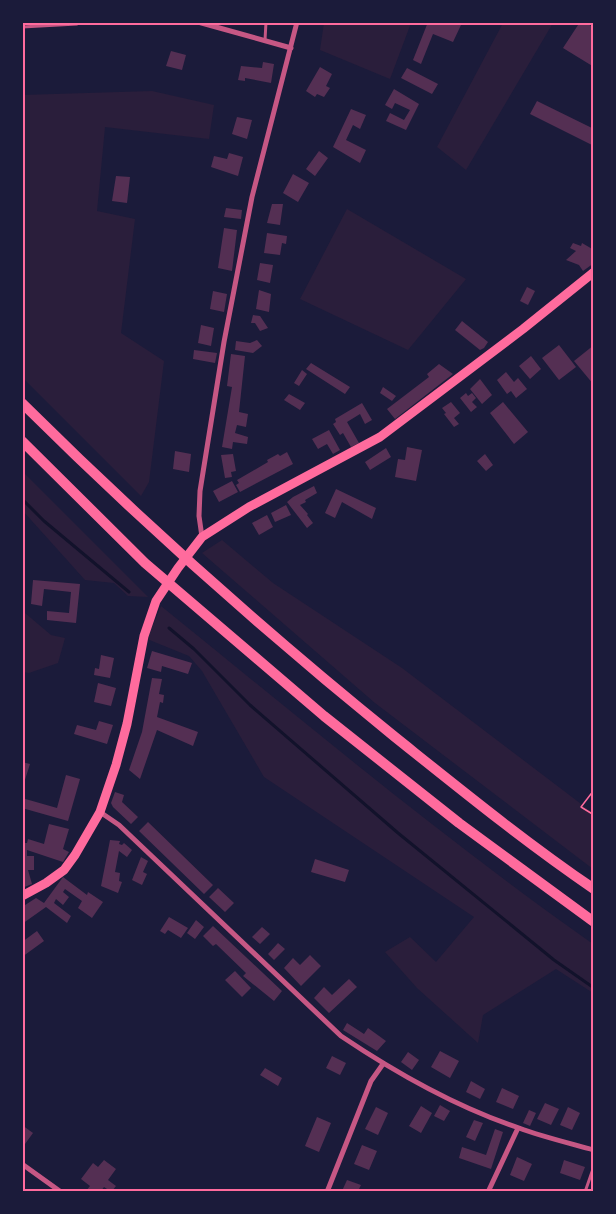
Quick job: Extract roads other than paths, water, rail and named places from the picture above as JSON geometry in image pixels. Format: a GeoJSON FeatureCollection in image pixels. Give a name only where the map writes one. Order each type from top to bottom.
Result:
{"type":"FeatureCollection","features":[{"type":"Feature","properties":{"kind":"highway"},"geometry":{"type":"LineString","coordinates":[[22,403],[164,540],[345,696],[477,803],[594,889]]}},
{"type":"Feature","properties":{"kind":"highway"},"geometry":{"type":"LineString","coordinates":[[22,441],[145,563],[324,716],[414,788],[594,922]]}},
{"type":"Feature","properties":{"kind":"main road"},"geometry":{"type":"LineString","coordinates":[[22,896],[64,870],[100,812],[127,724],[144,636],[156,601],[202,537],[249,507],[380,437],[594,272]]}},
{"type":"Feature","properties":{"kind":"street"},"geometry":{"type":"LineString","coordinates":[[198,22],[291,48]]}},
{"type":"Feature","properties":{"kind":"street"},"geometry":{"type":"LineString","coordinates":[[202,537],[199,516],[200,491],[224,342],[252,197],[297,22]]}},
{"type":"Feature","properties":{"kind":"street"},"geometry":{"type":"LineString","coordinates":[[100,812],[119,825],[341,1036],[383,1064],[442,1096],[518,1128],[594,1150]]}},
{"type":"Feature","properties":{"kind":"street"},"geometry":{"type":"LineString","coordinates":[[327,1191],[371,1081],[383,1064]]}},
{"type":"Feature","properties":{"kind":"street"},"geometry":{"type":"LineString","coordinates":[[488,1191],[518,1128]]}},
{"type":"Feature","properties":{"kind":"street"},"geometry":{"type":"LineString","coordinates":[[22,1164],[61,1191]]}},
{"type":"Feature","properties":{"kind":"lane"},"geometry":{"type":"LineString","coordinates":[[22,27],[79,22]]}},
{"type":"Feature","properties":{"kind":"lane"},"geometry":{"type":"LineString","coordinates":[[265,40],[266,22]]}},
{"type":"Feature","properties":{"kind":"lane"},"geometry":{"type":"LineString","coordinates":[[585,1191],[594,1166]]}},
{"type":"Feature","properties":{"kind":"waterway"},"geometry":{"type":"LineString","coordinates":[[22,499],[44,521],[129,592]]}},
{"type":"Feature","properties":{"kind":"waterway"},"geometry":{"type":"LineString","coordinates":[[169,628],[194,649],[250,705],[398,833],[554,960],[594,988]]}}]}
